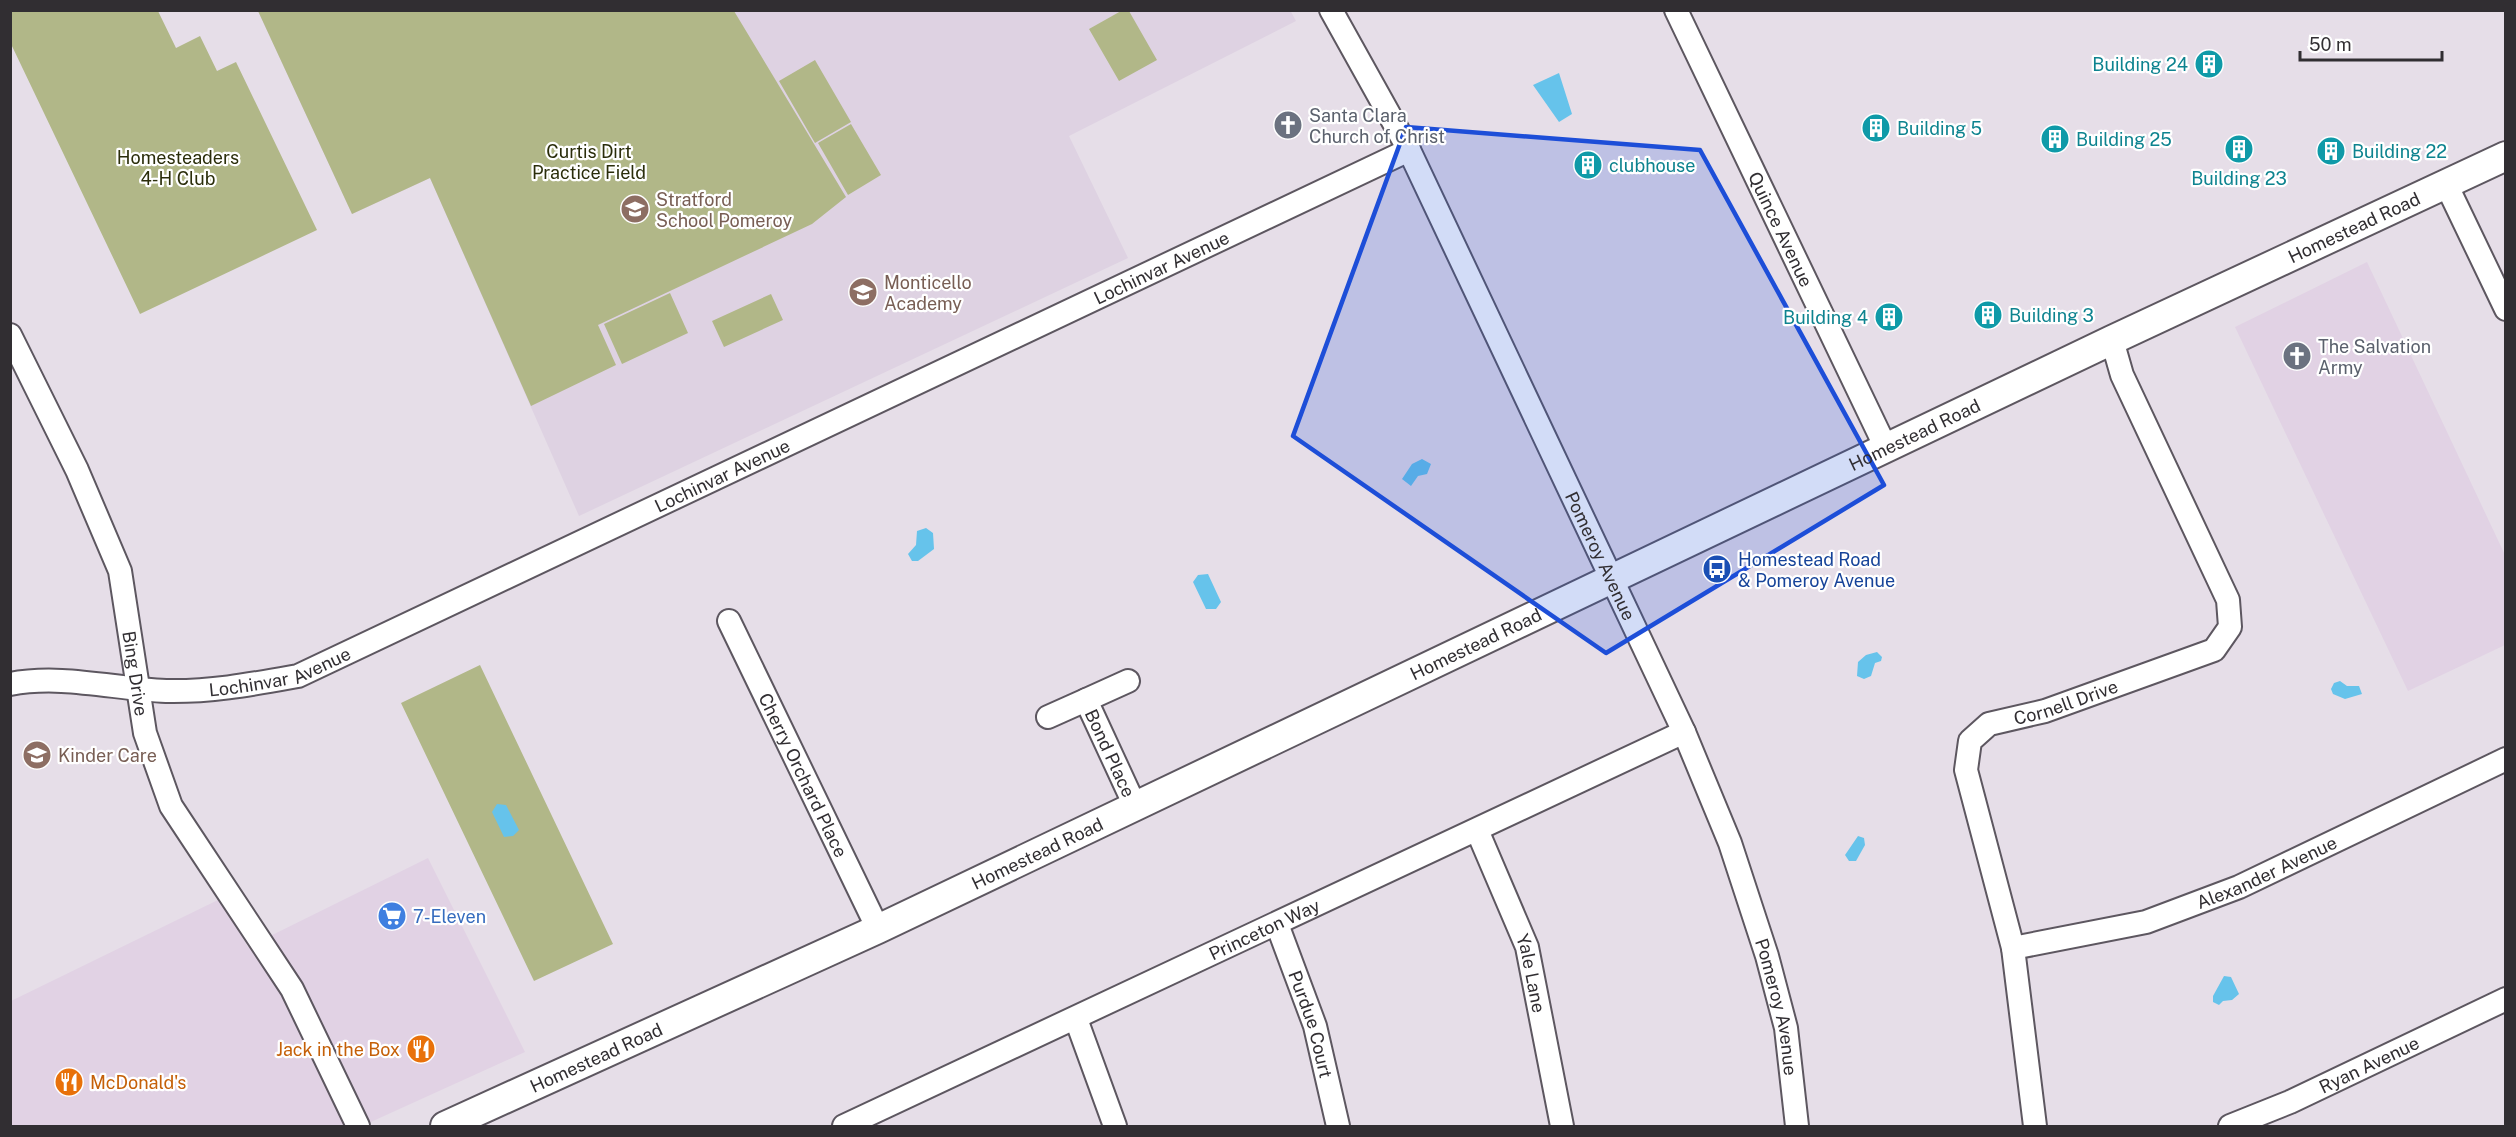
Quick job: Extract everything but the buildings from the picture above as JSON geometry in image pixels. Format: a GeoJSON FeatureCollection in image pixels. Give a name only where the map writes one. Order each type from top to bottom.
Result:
{"type":"FeatureCollection","features":[{"type":"Feature","properties":{"kind":"main road","name":"Homestead Road"},"geometry":{"type":"LineString","coordinates":[[445,1126],[878,929],[2112,340],[2505,156]]}},
{"type":"Feature","properties":{"kind":"street","name":"Pomeroy Avenue"},"geometry":{"type":"LineString","coordinates":[[1330,10],[1409,150],[1684,732],[1730,843],[1767,956],[1786,1028],[1797,1126]]}},
{"type":"Feature","properties":{"kind":"street","name":"Quince Avenue"},"geometry":{"type":"LineString","coordinates":[[1676,10],[1887,448]]}},
{"type":"Feature","properties":{"kind":"street","name":"Lochinvar Avenue"},"geometry":{"type":"LineString","coordinates":[[10,684],[63,681],[139,688],[219,691],[298,676],[1409,150]]}},
{"type":"Feature","properties":{"kind":"street"},"geometry":{"type":"LineString","coordinates":[[2446,184],[2505,309]]}},
{"type":"Feature","properties":{"kind":"street","name":"Bing Drive"},"geometry":{"type":"LineString","coordinates":[[10,335],[77,470],[120,572],[145,733],[171,806],[292,989],[358,1126]]}},
{"type":"Feature","properties":{"kind":"street","name":"Cornell Drive"},"geometry":{"type":"LineString","coordinates":[[2035,1126],[2013,948],[1966,770],[1970,741],[1989,724],[2044,711],[2214,650],[2230,627],[2228,600],[2122,375],[2112,340]]}},
{"type":"Feature","properties":{"kind":"street","name":"Cherry Orchard Place"},"geometry":{"type":"LineString","coordinates":[[729,621],[878,929]]}},
{"type":"Feature","properties":{"kind":"street","name":"Bond Place"},"geometry":{"type":"LineString","coordinates":[[1048,717],[1128,681]]}},
{"type":"Feature","properties":{"kind":"street","name":"Bond Place"},"geometry":{"type":"LineString","coordinates":[[1086,700],[1135,806]]}},
{"type":"Feature","properties":{"kind":"street","name":"Princeton Way"},"geometry":{"type":"LineString","coordinates":[[844,1126],[875,1120],[1076,1019],[1684,732]]}},
{"type":"Feature","properties":{"kind":"street","name":"Alexander Avenue"},"geometry":{"type":"LineString","coordinates":[[2013,948],[2146,922],[2239,886],[2505,759]]}},
{"type":"Feature","properties":{"kind":"street","name":"Yale Lane"},"geometry":{"type":"LineString","coordinates":[[1477,830],[1527,947],[1562,1126]]}},
{"type":"Feature","properties":{"kind":"street","name":"Purdue Court"},"geometry":{"type":"LineString","coordinates":[[1277,924],[1315,1026],[1338,1126]]}},
{"type":"Feature","properties":{"kind":"street","name":"Ryan Avenue"},"geometry":{"type":"LineString","coordinates":[[2230,1126],[2290,1102],[2505,999]]}},
{"type":"Feature","properties":{"kind":"street"},"geometry":{"type":"LineString","coordinates":[[1076,1019],[1115,1126]]}},
{"type":"Feature","properties":{"kind":"highlighted area"},"geometry":{"type":"Polygon","coordinates":[[[1406,127],[1700,150],[1884,485],[1606,653],[1293,436],[1406,127]]]}},
{"type":"Feature","properties":{"kind":"shaded area","name":"Stratford School Pomeroy"},"geometry":{"type":"Polygon","coordinates":[[[1290,10],[1296,21],[1069,136],[1128,258],[579,516],[430,178],[352,214],[258,11],[1290,10]]]}},
{"type":"Feature","properties":{"kind":"shaded area"},"geometry":{"type":"Polygon","coordinates":[[[2367,262],[2505,555],[2505,645],[2408,691],[2235,327],[2367,262]]]}},
{"type":"Feature","properties":{"kind":"shaded area"},"geometry":{"type":"Polygon","coordinates":[[[428,858],[525,1052],[362,1126],[11,1126],[11,1001],[220,899],[248,947],[428,858]]]}},
{"type":"Feature","properties":{"kind":"green space","name":"Homesteaders 4-H Club"},"geometry":{"type":"Polygon","coordinates":[[[11,10],[158,11],[176,48],[200,36],[217,71],[236,62],[317,230],[140,314],[11,44],[11,10]]]}},
{"type":"Feature","properties":{"kind":"green space","name":"Curtis Dirt Practice Field"},"geometry":{"type":"Polygon","coordinates":[[[258,11],[734,11],[846,197],[812,224],[598,325],[616,365],[531,406],[430,178],[352,214],[258,11]]]}},
{"type":"Feature","properties":{"kind":"green space"},"geometry":{"type":"Polygon","coordinates":[[[1121,11],[1129,11],[1157,60],[1119,81],[1089,29],[1121,11]]]}},
{"type":"Feature","properties":{"kind":"green space"},"geometry":{"type":"Polygon","coordinates":[[[815,60],[851,122],[815,143],[779,81],[815,60]]]}},
{"type":"Feature","properties":{"kind":"green space"},"geometry":{"type":"Polygon","coordinates":[[[851,124],[881,175],[848,195],[818,143],[851,124]]]}},
{"type":"Feature","properties":{"kind":"green space"},"geometry":{"type":"Polygon","coordinates":[[[670,293],[688,333],[622,364],[604,324],[670,293]]]}},
{"type":"Feature","properties":{"kind":"green space"},"geometry":{"type":"Polygon","coordinates":[[[771,294],[783,320],[724,347],[712,321],[771,294]]]}},
{"type":"Feature","properties":{"kind":"green space"},"geometry":{"type":"Polygon","coordinates":[[[480,665],[613,944],[534,981],[401,703],[480,665]]]}},
{"type":"Feature","properties":{"kind":"water"},"geometry":{"type":"Polygon","coordinates":[[[1559,73],[1572,114],[1559,122],[1533,85],[1559,73]]]}},
{"type":"Feature","properties":{"kind":"water"},"geometry":{"type":"Polygon","coordinates":[[[1422,459],[1431,464],[1427,474],[1418,476],[1411,486],[1402,479],[1412,464],[1422,459]]]}},
{"type":"Feature","properties":{"kind":"water"},"geometry":{"type":"Polygon","coordinates":[[[926,528],[933,533],[934,549],[918,561],[912,561],[908,554],[916,545],[917,531],[926,528]]]}},
{"type":"Feature","properties":{"kind":"water"},"geometry":{"type":"Polygon","coordinates":[[[1208,574],[1221,602],[1216,609],[1206,609],[1193,582],[1198,575],[1208,574]]]}},
{"type":"Feature","properties":{"kind":"water"},"geometry":{"type":"Polygon","coordinates":[[[1877,652],[1882,657],[1881,661],[1875,663],[1871,676],[1864,679],[1857,676],[1858,662],[1866,655],[1877,652]]]}},
{"type":"Feature","properties":{"kind":"water"},"geometry":{"type":"Polygon","coordinates":[[[2340,681],[2347,686],[2359,686],[2362,694],[2345,699],[2333,694],[2331,689],[2334,683],[2340,681]]]}},
{"type":"Feature","properties":{"kind":"water"},"geometry":{"type":"Polygon","coordinates":[[[497,804],[506,805],[519,830],[513,836],[504,837],[492,812],[497,804]]]}},
{"type":"Feature","properties":{"kind":"water"},"geometry":{"type":"Polygon","coordinates":[[[1858,836],[1864,838],[1865,845],[1856,861],[1849,861],[1845,855],[1858,836]]]}},
{"type":"Feature","properties":{"kind":"water"},"geometry":{"type":"Polygon","coordinates":[[[2224,976],[2231,977],[2239,994],[2232,1000],[2223,1001],[2219,1005],[2213,1002],[2213,996],[2224,976]]]}},
{"type":"Feature","properties":{"kind":"place","name":"Building 24"},"geometry":{"type":"Point","coordinates":[2209,64]}},
{"type":"Feature","properties":{"kind":"place","name":"Santa Clara Church of Christ"},"geometry":{"type":"Point","coordinates":[1288,125]}},
{"type":"Feature","properties":{"kind":"place","name":"Building 5"},"geometry":{"type":"Point","coordinates":[1876,128]}},
{"type":"Feature","properties":{"kind":"place","name":"Building 25"},"geometry":{"type":"Point","coordinates":[2055,139]}},
{"type":"Feature","properties":{"kind":"place","name":"Building 23"},"geometry":{"type":"Point","coordinates":[2239,149]}},
{"type":"Feature","properties":{"kind":"place","name":"Building 22"},"geometry":{"type":"Point","coordinates":[2331,151]}},
{"type":"Feature","properties":{"kind":"place","name":"clubhouse"},"geometry":{"type":"Point","coordinates":[1588,165]}},
{"type":"Feature","properties":{"kind":"place","name":"Stratford School Pomeroy"},"geometry":{"type":"Point","coordinates":[635,209]}},
{"type":"Feature","properties":{"kind":"place","name":"Monticello Academy"},"geometry":{"type":"Point","coordinates":[863,292]}},
{"type":"Feature","properties":{"kind":"place","name":"Building 3"},"geometry":{"type":"Point","coordinates":[1988,315]}},
{"type":"Feature","properties":{"kind":"place","name":"Building 4"},"geometry":{"type":"Point","coordinates":[1889,317]}},
{"type":"Feature","properties":{"kind":"place","name":"The Salvation Army"},"geometry":{"type":"Point","coordinates":[2297,356]}},
{"type":"Feature","properties":{"kind":"place","name":"Homestead Road & Pomeroy Avenue"},"geometry":{"type":"Point","coordinates":[1717,569]}},
{"type":"Feature","properties":{"kind":"place","name":"Kinder Care"},"geometry":{"type":"Point","coordinates":[37,755]}},
{"type":"Feature","properties":{"kind":"place","name":"7-Eleven"},"geometry":{"type":"Point","coordinates":[392,916]}},
{"type":"Feature","properties":{"kind":"place","name":"Jack in the Box"},"geometry":{"type":"Point","coordinates":[421,1049]}},
{"type":"Feature","properties":{"kind":"place","name":"McDonald's"},"geometry":{"type":"Point","coordinates":[69,1082]}}]}
